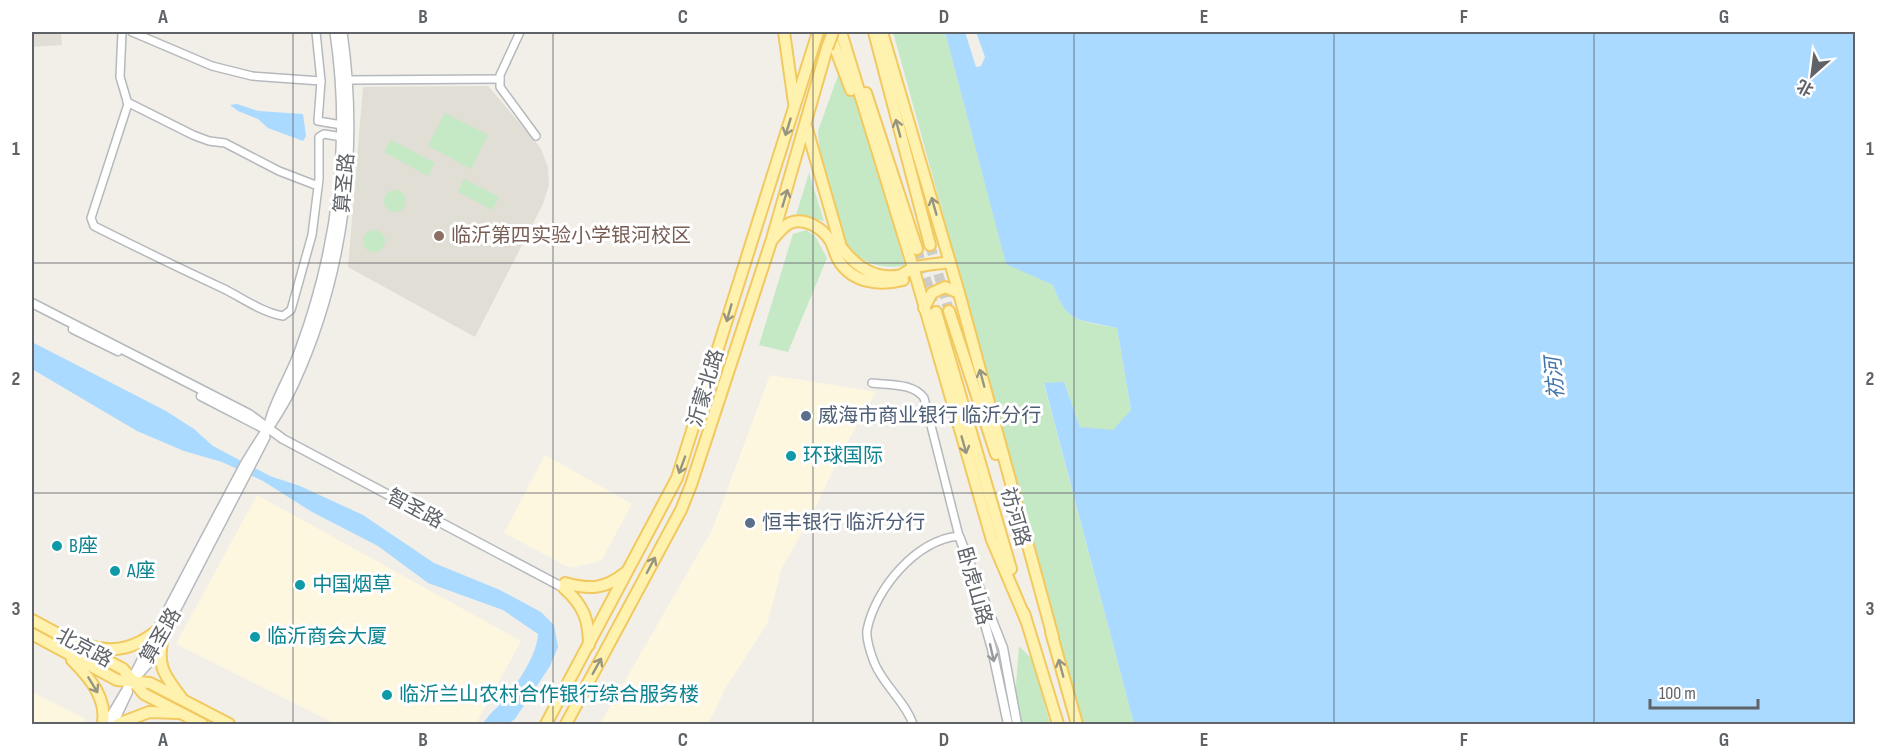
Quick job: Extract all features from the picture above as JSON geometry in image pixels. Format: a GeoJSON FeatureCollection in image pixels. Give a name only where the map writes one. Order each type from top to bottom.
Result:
{"type":"FeatureCollection","features":[{"type":"Feature","properties":{"kind":"main road","name":"算圣路"},"geometry":{"type":"LineString","coordinates":[[267,429],[273,410],[300,351],[319,293],[335,219],[342,125],[335,32]]}},
{"type":"Feature","properties":{"kind":"main road","name":"算圣路"},"geometry":{"type":"LineString","coordinates":[[131,682],[161,632],[267,429],[282,407],[306,353],[326,295],[343,209],[348,155],[342,32]]}},
{"type":"Feature","properties":{"kind":"main road"},"geometry":{"type":"LineString","coordinates":[[784,32],[794,105]]}},
{"type":"Feature","properties":{"kind":"main road","name":"沂蒙北路"},"geometry":{"type":"LineString","coordinates":[[546,724],[677,478],[689,447],[752,233],[771,184],[818,32]]}},
{"type":"Feature","properties":{"kind":"main road"},"geometry":{"type":"LineString","coordinates":[[831,32],[884,175]]}},
{"type":"Feature","properties":{"kind":"main road","name":"沂蒙北路"},"geometry":{"type":"LineString","coordinates":[[566,724],[691,485],[772,239],[831,32]]}},
{"type":"Feature","properties":{"kind":"main road"},"geometry":{"type":"LineString","coordinates":[[842,32],[915,272],[992,540],[1026,620]]}},
{"type":"Feature","properties":{"kind":"main road"},"geometry":{"type":"LineString","coordinates":[[842,32],[917,249]]}},
{"type":"Feature","properties":{"kind":"main road"},"geometry":{"type":"LineString","coordinates":[[874,32],[930,245]]}},
{"type":"Feature","properties":{"kind":"main road"},"geometry":{"type":"LineString","coordinates":[[882,32],[959,293],[1053,637]]}},
{"type":"Feature","properties":{"kind":"main road"},"geometry":{"type":"LineString","coordinates":[[806,125],[839,240],[849,258],[859,267],[884,275],[915,272]]}},
{"type":"Feature","properties":{"kind":"main road"},"geometry":{"type":"LineString","coordinates":[[772,239],[789,223],[805,222],[820,228],[830,241],[840,262],[854,275],[878,284],[950,262]]}},
{"type":"Feature","properties":{"kind":"main road"},"geometry":{"type":"LineString","coordinates":[[924,308],[936,290],[945,287],[959,293]]}},
{"type":"Feature","properties":{"kind":"main road","name":"祊河路"},"geometry":{"type":"LineString","coordinates":[[949,310],[1053,637],[1077,724]]}},
{"type":"Feature","properties":{"kind":"main road","name":"祊河路"},"geometry":{"type":"LineString","coordinates":[[936,312],[1058,724]]}},
{"type":"Feature","properties":{"kind":"main road"},"geometry":{"type":"LineString","coordinates":[[564,586],[603,587],[612,584],[630,568]]}},
{"type":"Feature","properties":{"kind":"main road"},"geometry":{"type":"LineString","coordinates":[[564,586],[579,601],[588,629],[589,645]]}},
{"type":"Feature","properties":{"kind":"main road","name":"北京路"},"geometry":{"type":"LineString","coordinates":[[32,620],[123,669],[131,682],[144,694],[202,724]]}},
{"type":"Feature","properties":{"kind":"main road"},"geometry":{"type":"LineString","coordinates":[[71,641],[113,650],[141,643],[161,632]]}},
{"type":"Feature","properties":{"kind":"main road"},"geometry":{"type":"LineString","coordinates":[[161,632],[159,653],[165,677],[185,702]]}},
{"type":"Feature","properties":{"kind":"main road","name":"北京路"},"geometry":{"type":"LineString","coordinates":[[32,634],[117,680],[150,683],[229,724]]}},
{"type":"Feature","properties":{"kind":"main road"},"geometry":{"type":"LineString","coordinates":[[66,653],[88,677],[101,699],[105,712],[105,724]]}},
{"type":"Feature","properties":{"kind":"main road"},"geometry":{"type":"LineString","coordinates":[[118,724],[149,712],[181,714]]}},
{"type":"Feature","properties":{"kind":"street"},"geometry":{"type":"LineString","coordinates":[[122,32],[120,77],[127,102],[91,218],[94,226],[170,266],[220,287],[272,314],[283,316],[291,310],[312,235],[318,186],[320,136],[324,134],[342,137]]}},
{"type":"Feature","properties":{"kind":"street"},"geometry":{"type":"LineString","coordinates":[[132,32],[212,66],[252,76],[321,81]]}},
{"type":"Feature","properties":{"kind":"street"},"geometry":{"type":"LineString","coordinates":[[315,32],[321,81],[318,121],[342,125]]}},
{"type":"Feature","properties":{"kind":"street"},"geometry":{"type":"LineString","coordinates":[[520,32],[500,79],[500,87],[536,136]]}},
{"type":"Feature","properties":{"kind":"street"},"geometry":{"type":"LineString","coordinates":[[346,80],[500,79]]}},
{"type":"Feature","properties":{"kind":"street"},"geometry":{"type":"LineString","coordinates":[[127,102],[193,135],[208,141],[225,143],[279,171],[318,186]]}},
{"type":"Feature","properties":{"kind":"street","name":"智圣路"},"geometry":{"type":"LineString","coordinates":[[32,303],[249,414],[267,429]]}},
{"type":"Feature","properties":{"kind":"street","name":"智圣路"},"geometry":{"type":"LineString","coordinates":[[32,308],[564,586]]}},
{"type":"Feature","properties":{"kind":"street"},"geometry":{"type":"LineString","coordinates":[[872,382],[912,388],[919,391],[924,398],[960,536],[950,537],[910,558],[882,590],[867,632],[874,663],[909,713],[914,724]]}},
{"type":"Feature","properties":{"kind":"street","name":"卧虎山路"},"geometry":{"type":"LineString","coordinates":[[960,536],[992,649],[1008,724]]}},
{"type":"Feature","properties":{"kind":"street","name":"卧虎山路"},"geometry":{"type":"LineString","coordinates":[[960,536],[1003,648],[1017,724]]}},
{"type":"Feature","properties":{"kind":"street"},"geometry":{"type":"LineString","coordinates":[[105,724],[131,682]]}},
{"type":"Feature","properties":{"kind":"street"},"geometry":{"type":"LineString","coordinates":[[113,724],[131,682]]}},
{"type":"Feature","properties":{"kind":"shaded area"},"geometry":{"type":"Polygon","coordinates":[[[32,32],[61,32],[62,45],[32,47],[32,32]]]}},
{"type":"Feature","properties":{"kind":"shaded area","name":"临沂第四实验小学银河校区"},"geometry":{"type":"Polygon","coordinates":[[[488,86],[540,147],[548,167],[549,185],[543,204],[475,337],[348,267],[363,87],[488,86]]]}},
{"type":"Feature","properties":{"kind":"shaded area"},"geometry":{"type":"Polygon","coordinates":[[[770,375],[876,392],[842,451],[812,515],[782,568],[767,624],[726,687],[708,724],[600,724],[712,530],[770,375]]]}},
{"type":"Feature","properties":{"kind":"shaded area"},"geometry":{"type":"Polygon","coordinates":[[[545,455],[632,504],[601,561],[570,568],[504,533],[545,455]]]}},
{"type":"Feature","properties":{"kind":"shaded area"},"geometry":{"type":"Polygon","coordinates":[[[257,495],[521,641],[476,724],[336,724],[176,644],[257,495]]]}},
{"type":"Feature","properties":{"kind":"shaded area"},"geometry":{"type":"Polygon","coordinates":[[[32,692],[86,719],[83,724],[32,724],[32,692]]]}},
{"type":"Feature","properties":{"kind":"green space"},"geometry":{"type":"Polygon","coordinates":[[[893,32],[945,32],[1006,263],[1053,285],[1063,307],[1076,318],[1117,328],[1131,411],[1113,431],[1080,427],[1064,382],[1044,384],[1134,724],[1083,724],[893,32]]]}},
{"type":"Feature","properties":{"kind":"green space"},"geometry":{"type":"Polygon","coordinates":[[[845,56],[905,266],[887,267],[872,264],[858,256],[845,243],[820,157],[818,131],[845,56]]]}},
{"type":"Feature","properties":{"kind":"green space"},"geometry":{"type":"Polygon","coordinates":[[[445,113],[488,135],[471,169],[428,146],[445,113]]]}},
{"type":"Feature","properties":{"kind":"green space"},"geometry":{"type":"Polygon","coordinates":[[[391,140],[435,163],[428,176],[384,152],[391,140]]]}},
{"type":"Feature","properties":{"kind":"green space"},"geometry":{"type":"Polygon","coordinates":[[[809,173],[824,221],[796,215],[809,173]]]}},
{"type":"Feature","properties":{"kind":"green space"},"geometry":{"type":"Polygon","coordinates":[[[464,179],[499,197],[492,210],[458,192],[464,179]]]}},
{"type":"Feature","properties":{"kind":"green space"},"geometry":{"type":"Polygon","coordinates":[[[395,190],[403,193],[406,201],[403,209],[395,212],[387,209],[384,201],[387,193],[395,190]]]}},
{"type":"Feature","properties":{"kind":"green space"},"geometry":{"type":"Polygon","coordinates":[[[374,230],[382,233],[385,241],[382,249],[374,252],[366,249],[363,241],[366,233],[374,230]]]}},
{"type":"Feature","properties":{"kind":"green space"},"geometry":{"type":"Polygon","coordinates":[[[806,230],[815,236],[827,258],[788,352],[759,345],[793,234],[806,230]]]}},
{"type":"Feature","properties":{"kind":"green space"},"geometry":{"type":"Polygon","coordinates":[[[1019,646],[1032,659],[1050,724],[1022,724],[1015,698],[1019,646]]]}},
{"type":"Feature","properties":{"kind":"water","name":"祊河"},"geometry":{"type":"Polygon","coordinates":[[[945,32],[965,32],[976,67],[981,66],[985,57],[976,32],[1855,32],[1855,724],[1134,724],[1044,383],[1064,382],[1080,427],[1113,430],[1131,410],[1117,328],[1076,318],[1064,307],[1053,285],[1006,264],[945,32]]]}},
{"type":"Feature","properties":{"kind":"water"},"geometry":{"type":"Polygon","coordinates":[[[237,104],[258,111],[303,114],[306,136],[303,141],[268,128],[258,119],[230,105],[237,104]]]}},
{"type":"Feature","properties":{"kind":"water"},"geometry":{"type":"Polygon","coordinates":[[[32,342],[166,411],[194,429],[213,446],[270,476],[300,486],[363,515],[434,563],[500,590],[541,612],[554,625],[558,647],[550,666],[515,719],[508,724],[483,724],[525,670],[534,652],[538,634],[503,610],[428,583],[378,546],[312,512],[263,481],[222,462],[184,451],[137,431],[32,369],[32,342]]]}},
{"type":"Feature","properties":{"kind":"tunnel"},"geometry":{"type":"LineString","coordinates":[[930,245],[949,311]]}},
{"type":"Feature","properties":{"kind":"tunnel"},"geometry":{"type":"LineString","coordinates":[[917,249],[936,312]]}},
{"type":"Feature","properties":{"kind":"place","name":"临沂第四实验小学银河校区"},"geometry":{"type":"Point","coordinates":[439,236]}},
{"type":"Feature","properties":{"kind":"place","name":"威海市商业银行 临沂分行"},"geometry":{"type":"Point","coordinates":[806,416]}},
{"type":"Feature","properties":{"kind":"place","name":"环球国际"},"geometry":{"type":"Point","coordinates":[791,456]}},
{"type":"Feature","properties":{"kind":"place","name":"恒丰银行 临沂分行"},"geometry":{"type":"Point","coordinates":[750,523]}},
{"type":"Feature","properties":{"kind":"place","name":"B座"},"geometry":{"type":"Point","coordinates":[57,546]}},
{"type":"Feature","properties":{"kind":"place","name":"A座"},"geometry":{"type":"Point","coordinates":[115,571]}},
{"type":"Feature","properties":{"kind":"place","name":"中国烟草"},"geometry":{"type":"Point","coordinates":[300,585]}},
{"type":"Feature","properties":{"kind":"place","name":"临沂商会大厦"},"geometry":{"type":"Point","coordinates":[255,637]}},
{"type":"Feature","properties":{"kind":"place","name":"临沂兰山农村合作银行综合服务楼"},"geometry":{"type":"Point","coordinates":[387,695]}}]}
